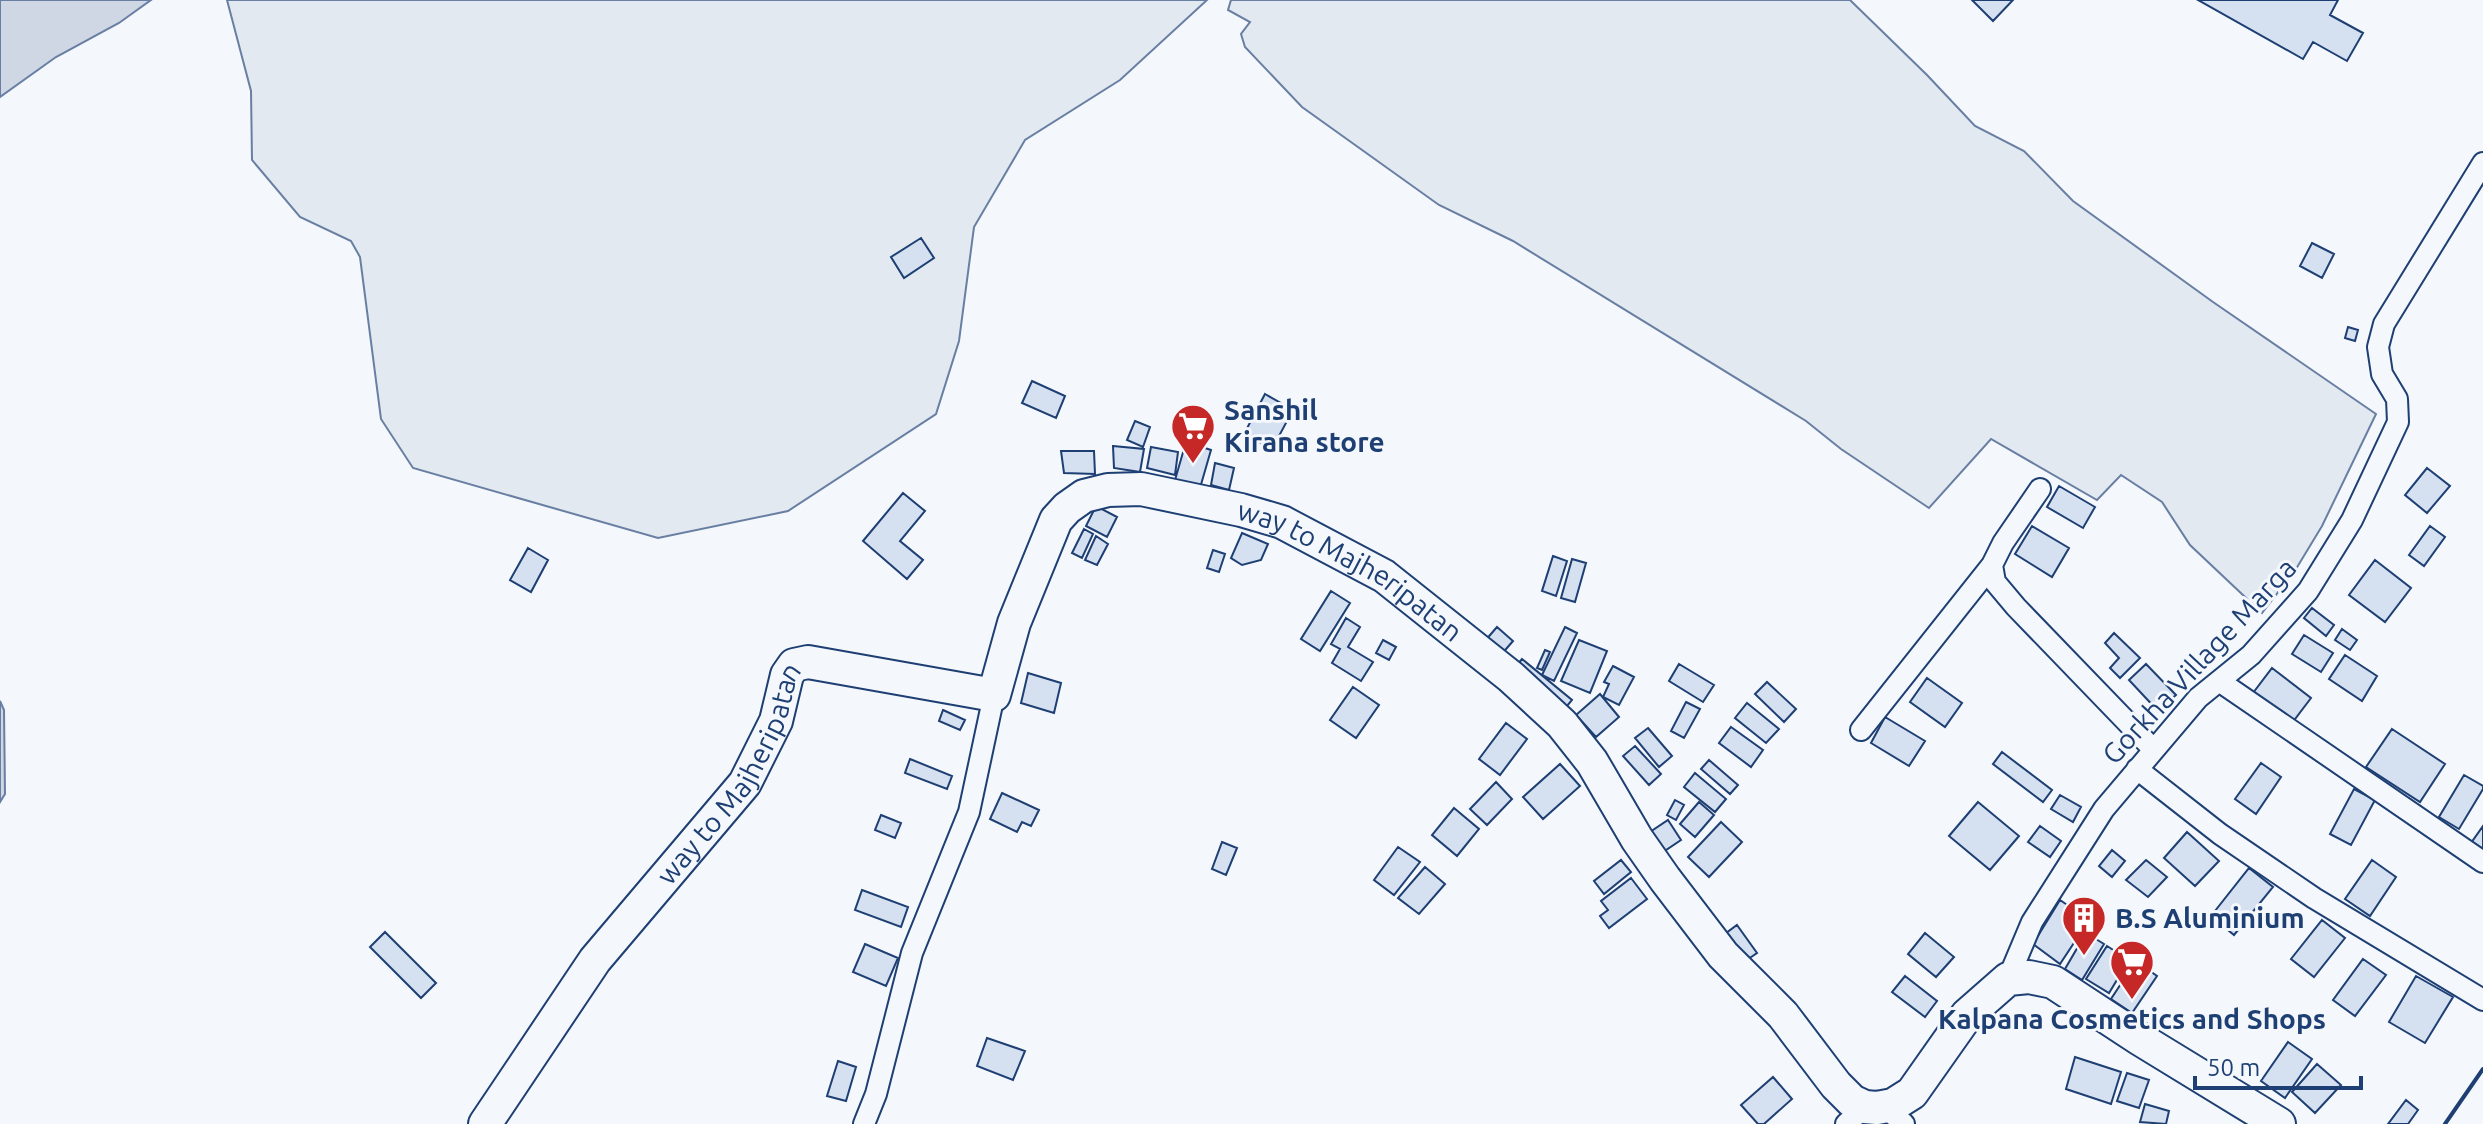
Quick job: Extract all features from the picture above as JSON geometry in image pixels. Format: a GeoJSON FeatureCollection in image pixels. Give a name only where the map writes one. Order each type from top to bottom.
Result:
{"type":"FeatureCollection","features":[{"type":"Feature","properties":{"kind":"main road","name":"way to Majheripatan"},"geometry":{"type":"LineString","coordinates":[[485,1124],[595,960],[745,783],[776,721],[787,675],[794,665],[808,662],[994,695],[1014,623],[1052,529],[1067,508],[1084,496],[1108,490],[1141,489],[1282,522],[1384,576],[1511,677],[1562,724],[1592,762],[1637,839],[1723,955],[1783,1015],[1836,1085],[1852,1101],[1875,1115],[1912,1093],[1967,1015],[2008,979]]}},
{"type":"Feature","properties":{"kind":"main road"},"geometry":{"type":"LineString","coordinates":[[2008,979],[2029,977],[2053,982],[2279,1124]]}},
{"type":"Feature","properties":{"kind":"street","name":"Gorkha Village Marga"},"geometry":{"type":"LineString","coordinates":[[2008,979],[2032,922],[2104,809],[2198,698],[2251,655],[2308,591],[2352,520],[2398,422],[2397,399],[2382,374],[2378,347],[2384,324],[2483,163]]}},
{"type":"Feature","properties":{"kind":"street"},"geometry":{"type":"LineString","coordinates":[[1861,730],[1992,565],[2003,543],[2040,489]]}},
{"type":"Feature","properties":{"kind":"street"},"geometry":{"type":"LineString","coordinates":[[1992,565],[1995,582],[2016,607],[2154,750]]}},
{"type":"Feature","properties":{"kind":"street"},"geometry":{"type":"LineString","coordinates":[[2219,681],[2483,862]]}},
{"type":"Feature","properties":{"kind":"street"},"geometry":{"type":"LineString","coordinates":[[864,1124],[876,1094],[912,953],[969,812],[994,695]]}},
{"type":"Feature","properties":{"kind":"street"},"geometry":{"type":"LineString","coordinates":[[2137,769],[2220,834],[2314,898],[2483,1000]]}},
{"type":"Feature","properties":{"kind":"shaded area"},"geometry":{"type":"Polygon","coordinates":[[[0,0],[151,0],[119,23],[56,57],[0,97],[0,0]]]}},
{"type":"Feature","properties":{"kind":"shaded area"},"geometry":{"type":"Polygon","coordinates":[[[227,0],[1207,0],[1120,80],[1025,140],[974,227],[959,341],[936,414],[788,511],[658,538],[413,468],[381,419],[360,257],[351,241],[300,217],[252,160],[251,91],[227,0]]]}},
{"type":"Feature","properties":{"kind":"shaded area"},"geometry":{"type":"Polygon","coordinates":[[[1231,0],[1850,0],[1975,126],[2024,151],[2073,201],[2376,414],[2322,526],[2296,569],[2262,613],[2190,545],[2162,502],[2121,475],[2097,500],[1991,439],[1929,508],[1841,449],[1806,421],[1513,241],[1439,205],[1302,107],[1245,47],[1241,34],[1250,22],[1228,10],[1231,0]]]}},
{"type":"Feature","properties":{"kind":"shaded area"},"geometry":{"type":"Polygon","coordinates":[[[0,701],[4,710],[5,794],[0,802],[0,701]]]}},
{"type":"Feature","properties":{"kind":"building"},"geometry":{"type":"Polygon","coordinates":[[[1972,0],[2013,0],[1993,21],[1972,0]]]}},
{"type":"Feature","properties":{"kind":"building"},"geometry":{"type":"Polygon","coordinates":[[[2198,0],[2338,0],[2330,15],[2363,33],[2347,61],[2313,42],[2303,59],[2198,0]]]}},
{"type":"Feature","properties":{"kind":"building"},"geometry":{"type":"Polygon","coordinates":[[[921,238],[934,258],[904,278],[891,257],[921,238]]]}},
{"type":"Feature","properties":{"kind":"building"},"geometry":{"type":"Polygon","coordinates":[[[2312,243],[2334,254],[2322,278],[2300,266],[2312,243]]]}},
{"type":"Feature","properties":{"kind":"building"},"geometry":{"type":"Polygon","coordinates":[[[2348,327],[2358,330],[2355,341],[2345,338],[2348,327]]]}},
{"type":"Feature","properties":{"kind":"building"},"geometry":{"type":"Polygon","coordinates":[[[1032,381],[1065,396],[1056,418],[1022,403],[1032,381]]]}},
{"type":"Feature","properties":{"kind":"building"},"geometry":{"type":"Polygon","coordinates":[[[1265,394],[1293,410],[1272,449],[1244,434],[1265,394]]]}},
{"type":"Feature","properties":{"kind":"building"},"geometry":{"type":"Polygon","coordinates":[[[1135,421],[1150,427],[1143,447],[1127,440],[1135,421]]]}},
{"type":"Feature","properties":{"kind":"building","name":"Sanshil Kirana store"},"geometry":{"type":"Polygon","coordinates":[[[1186,442],[1211,450],[1200,488],[1175,480],[1186,442]]]}},
{"type":"Feature","properties":{"kind":"building"},"geometry":{"type":"Polygon","coordinates":[[[1113,446],[1144,449],[1140,472],[1114,468],[1113,446]]]}},
{"type":"Feature","properties":{"kind":"building"},"geometry":{"type":"Polygon","coordinates":[[[1151,447],[1178,452],[1175,475],[1147,468],[1151,447]]]}},
{"type":"Feature","properties":{"kind":"building"},"geometry":{"type":"Polygon","coordinates":[[[1061,451],[1094,451],[1095,474],[1064,473],[1061,451]]]}},
{"type":"Feature","properties":{"kind":"building"},"geometry":{"type":"Polygon","coordinates":[[[1215,463],[1234,468],[1229,490],[1211,485],[1215,463]]]}},
{"type":"Feature","properties":{"kind":"building"},"geometry":{"type":"Polygon","coordinates":[[[2427,468],[2450,486],[2427,513],[2405,495],[2427,468]]]}},
{"type":"Feature","properties":{"kind":"building"},"geometry":{"type":"Polygon","coordinates":[[[2059,486],[2095,507],[2083,528],[2047,507],[2059,486]]]}},
{"type":"Feature","properties":{"kind":"building"},"geometry":{"type":"Polygon","coordinates":[[[903,493],[925,511],[900,541],[923,560],[907,579],[863,541],[903,493]]]}},
{"type":"Feature","properties":{"kind":"building"},"geometry":{"type":"Polygon","coordinates":[[[1096,506],[1117,517],[1107,537],[1086,526],[1096,506]]]}},
{"type":"Feature","properties":{"kind":"building"},"geometry":{"type":"Polygon","coordinates":[[[2032,526],[2069,548],[2052,577],[2015,554],[2032,526]]]}},
{"type":"Feature","properties":{"kind":"building"},"geometry":{"type":"Polygon","coordinates":[[[2430,526],[2445,537],[2424,566],[2409,555],[2430,526]]]}},
{"type":"Feature","properties":{"kind":"building"},"geometry":{"type":"Polygon","coordinates":[[[1084,529],[1093,534],[1082,558],[1072,553],[1084,529]]]}},
{"type":"Feature","properties":{"kind":"building"},"geometry":{"type":"Polygon","coordinates":[[[1242,533],[1268,544],[1261,560],[1242,565],[1231,558],[1242,533]]]}},
{"type":"Feature","properties":{"kind":"building"},"geometry":{"type":"Polygon","coordinates":[[[1096,536],[1108,544],[1097,565],[1085,560],[1096,536]]]}},
{"type":"Feature","properties":{"kind":"building"},"geometry":{"type":"Polygon","coordinates":[[[528,548],[548,560],[531,592],[510,580],[528,548]]]}},
{"type":"Feature","properties":{"kind":"building"},"geometry":{"type":"Polygon","coordinates":[[[1213,550],[1225,554],[1219,572],[1207,568],[1213,550]]]}},
{"type":"Feature","properties":{"kind":"building"},"geometry":{"type":"Polygon","coordinates":[[[1553,556],[1567,561],[1556,596],[1542,591],[1553,556]]]}},
{"type":"Feature","properties":{"kind":"building"},"geometry":{"type":"Polygon","coordinates":[[[1572,559],[1586,563],[1575,602],[1561,598],[1572,559]]]}},
{"type":"Feature","properties":{"kind":"building"},"geometry":{"type":"Polygon","coordinates":[[[2375,560],[2411,588],[2385,622],[2349,595],[2375,560]]]}},
{"type":"Feature","properties":{"kind":"building"},"geometry":{"type":"Polygon","coordinates":[[[1331,591],[1350,603],[1320,651],[1301,639],[1331,591]]]}},
{"type":"Feature","properties":{"kind":"building"},"geometry":{"type":"Polygon","coordinates":[[[2312,608],[2334,625],[2326,636],[2304,618],[2312,608]]]}},
{"type":"Feature","properties":{"kind":"building"},"geometry":{"type":"Polygon","coordinates":[[[1346,618],[1360,627],[1348,647],[1373,662],[1361,681],[1332,663],[1340,649],[1331,644],[1346,618]]]}},
{"type":"Feature","properties":{"kind":"building"},"geometry":{"type":"Polygon","coordinates":[[[1497,627],[1513,641],[1500,656],[1484,642],[1497,627]]]}},
{"type":"Feature","properties":{"kind":"building"},"geometry":{"type":"Polygon","coordinates":[[[1565,627],[1577,633],[1554,681],[1542,675],[1565,627]]]}},
{"type":"Feature","properties":{"kind":"building"},"geometry":{"type":"Polygon","coordinates":[[[2342,629],[2357,640],[2350,650],[2335,640],[2342,629]]]}},
{"type":"Feature","properties":{"kind":"building"},"geometry":{"type":"Polygon","coordinates":[[[2114,633],[2140,658],[2120,678],[2110,668],[2119,658],[2105,643],[2114,633]]]}},
{"type":"Feature","properties":{"kind":"building"},"geometry":{"type":"Polygon","coordinates":[[[2304,635],[2333,653],[2321,672],[2292,654],[2304,635]]]}},
{"type":"Feature","properties":{"kind":"building"},"geometry":{"type":"Polygon","coordinates":[[[1383,640],[1396,647],[1389,660],[1376,653],[1383,640]]]}},
{"type":"Feature","properties":{"kind":"building"},"geometry":{"type":"Polygon","coordinates":[[[1579,640],[1607,651],[1590,693],[1561,681],[1579,640]]]}},
{"type":"Feature","properties":{"kind":"building"},"geometry":{"type":"Polygon","coordinates":[[[1545,650],[1550,652],[1542,670],[1537,668],[1545,650]]]}},
{"type":"Feature","properties":{"kind":"building"},"geometry":{"type":"Polygon","coordinates":[[[2345,655],[2377,676],[2362,701],[2329,679],[2345,655]]]}},
{"type":"Feature","properties":{"kind":"building"},"geometry":{"type":"Polygon","coordinates":[[[1522,659],[1572,700],[1562,712],[1513,670],[1522,659]]]}},
{"type":"Feature","properties":{"kind":"building"},"geometry":{"type":"Polygon","coordinates":[[[1679,664],[1714,685],[1703,702],[1669,681],[1679,664]]]}},
{"type":"Feature","properties":{"kind":"building"},"geometry":{"type":"Polygon","coordinates":[[[2146,664],[2176,695],[2158,711],[2129,680],[2146,664]]]}},
{"type":"Feature","properties":{"kind":"building"},"geometry":{"type":"Polygon","coordinates":[[[1613,666],[1634,677],[1619,705],[1603,697],[1609,684],[1604,682],[1613,666]]]}},
{"type":"Feature","properties":{"kind":"building"},"geometry":{"type":"Polygon","coordinates":[[[2272,668],[2311,698],[2292,723],[2253,693],[2272,668]]]}},
{"type":"Feature","properties":{"kind":"building"},"geometry":{"type":"Polygon","coordinates":[[[1028,673],[1061,683],[1054,713],[1021,703],[1028,673]]]}},
{"type":"Feature","properties":{"kind":"building"},"geometry":{"type":"Polygon","coordinates":[[[1927,678],[1962,703],[1945,727],[1910,702],[1927,678]]]}},
{"type":"Feature","properties":{"kind":"building"},"geometry":{"type":"Polygon","coordinates":[[[1767,682],[1796,709],[1784,722],[1755,694],[1767,682]]]}},
{"type":"Feature","properties":{"kind":"building"},"geometry":{"type":"Polygon","coordinates":[[[1353,687],[1379,705],[1356,738],[1330,720],[1353,687]]]}},
{"type":"Feature","properties":{"kind":"building"},"geometry":{"type":"Polygon","coordinates":[[[1600,694],[1619,717],[1596,737],[1576,715],[1600,694]]]}},
{"type":"Feature","properties":{"kind":"building"},"geometry":{"type":"Polygon","coordinates":[[[1686,702],[1700,709],[1684,738],[1671,731],[1686,702]]]}},
{"type":"Feature","properties":{"kind":"building"},"geometry":{"type":"Polygon","coordinates":[[[1747,703],[1779,729],[1766,743],[1735,718],[1747,703]]]}},
{"type":"Feature","properties":{"kind":"building"},"geometry":{"type":"Polygon","coordinates":[[[943,710],[965,720],[960,730],[939,721],[943,710]]]}},
{"type":"Feature","properties":{"kind":"building"},"geometry":{"type":"Polygon","coordinates":[[[1885,717],[1925,741],[1909,766],[1871,743],[1885,717]]]}},
{"type":"Feature","properties":{"kind":"building"},"geometry":{"type":"Polygon","coordinates":[[[1506,723],[1527,739],[1500,775],[1479,759],[1506,723]]]}},
{"type":"Feature","properties":{"kind":"building"},"geometry":{"type":"Polygon","coordinates":[[[1731,727],[1763,750],[1751,767],[1719,743],[1731,727]]]}},
{"type":"Feature","properties":{"kind":"building"},"geometry":{"type":"Polygon","coordinates":[[[1648,728],[1672,756],[1659,767],[1635,738],[1648,728]]]}},
{"type":"Feature","properties":{"kind":"building"},"geometry":{"type":"Polygon","coordinates":[[[2392,729],[2445,764],[2420,802],[2366,767],[2392,729]]]}},
{"type":"Feature","properties":{"kind":"building"},"geometry":{"type":"Polygon","coordinates":[[[1635,746],[1661,774],[1649,785],[1623,756],[1635,746]]]}},
{"type":"Feature","properties":{"kind":"building"},"geometry":{"type":"Polygon","coordinates":[[[2002,752],[2052,790],[2043,802],[1993,764],[2002,752]]]}},
{"type":"Feature","properties":{"kind":"building"},"geometry":{"type":"Polygon","coordinates":[[[910,759],[952,776],[947,789],[905,773],[910,759]]]}},
{"type":"Feature","properties":{"kind":"building"},"geometry":{"type":"Polygon","coordinates":[[[1709,760],[1738,785],[1730,794],[1701,769],[1709,760]]]}},
{"type":"Feature","properties":{"kind":"building"},"geometry":{"type":"Polygon","coordinates":[[[2261,763],[2281,777],[2256,814],[2235,799],[2261,763]]]}},
{"type":"Feature","properties":{"kind":"building"},"geometry":{"type":"Polygon","coordinates":[[[1560,764],[1580,786],[1543,819],[1523,797],[1560,764]]]}},
{"type":"Feature","properties":{"kind":"building"},"geometry":{"type":"Polygon","coordinates":[[[1695,773],[1726,799],[1715,812],[1684,787],[1695,773]]]}},
{"type":"Feature","properties":{"kind":"building"},"geometry":{"type":"Polygon","coordinates":[[[2464,775],[2483,786],[2483,789],[2459,829],[2439,817],[2464,775]]]}},
{"type":"Feature","properties":{"kind":"building"},"geometry":{"type":"Polygon","coordinates":[[[1496,782],[1512,799],[1487,825],[1470,809],[1496,782]]]}},
{"type":"Feature","properties":{"kind":"building"},"geometry":{"type":"Polygon","coordinates":[[[2354,789],[2375,800],[2351,845],[2330,834],[2354,789]]]}},
{"type":"Feature","properties":{"kind":"building"},"geometry":{"type":"Polygon","coordinates":[[[1002,793],[1039,810],[1031,826],[1022,822],[1017,832],[990,819],[1002,793]]]}},
{"type":"Feature","properties":{"kind":"building"},"geometry":{"type":"Polygon","coordinates":[[[2060,795],[2081,807],[2073,822],[2051,809],[2060,795]]]}},
{"type":"Feature","properties":{"kind":"building"},"geometry":{"type":"Polygon","coordinates":[[[1675,800],[1684,805],[1676,820],[1667,815],[1675,800]]]}},
{"type":"Feature","properties":{"kind":"building"},"geometry":{"type":"Polygon","coordinates":[[[1699,802],[1714,815],[1695,837],[1680,824],[1699,802]]]}},
{"type":"Feature","properties":{"kind":"building"},"geometry":{"type":"Polygon","coordinates":[[[1978,802],[2019,836],[1990,870],[1949,836],[1978,802]]]}},
{"type":"Feature","properties":{"kind":"building"},"geometry":{"type":"Polygon","coordinates":[[[1454,808],[1479,829],[1457,856],[1432,835],[1454,808]]]}},
{"type":"Feature","properties":{"kind":"building"},"geometry":{"type":"Polygon","coordinates":[[[881,815],[901,823],[895,838],[875,830],[881,815]]]}},
{"type":"Feature","properties":{"kind":"building"},"geometry":{"type":"Polygon","coordinates":[[[1668,820],[1681,840],[1663,852],[1650,832],[1668,820]]]}},
{"type":"Feature","properties":{"kind":"building"},"geometry":{"type":"Polygon","coordinates":[[[1721,822],[1742,842],[1709,877],[1688,857],[1721,822]]]}},
{"type":"Feature","properties":{"kind":"building"},"geometry":{"type":"Polygon","coordinates":[[[2040,826],[2061,841],[2050,857],[2028,842],[2040,826]]]}},
{"type":"Feature","properties":{"kind":"building"},"geometry":{"type":"Polygon","coordinates":[[[2483,826],[2483,851],[2471,843],[2483,826]]]}},
{"type":"Feature","properties":{"kind":"building"},"geometry":{"type":"Polygon","coordinates":[[[2187,832],[2219,861],[2195,886],[2164,858],[2187,832]]]}},
{"type":"Feature","properties":{"kind":"building"},"geometry":{"type":"Polygon","coordinates":[[[1222,842],[1237,848],[1226,875],[1212,869],[1222,842]]]}},
{"type":"Feature","properties":{"kind":"building"},"geometry":{"type":"Polygon","coordinates":[[[1398,847],[1420,862],[1394,895],[1374,880],[1398,847]]]}},
{"type":"Feature","properties":{"kind":"building"},"geometry":{"type":"Polygon","coordinates":[[[2112,850],[2125,861],[2112,877],[2099,866],[2112,850]]]}},
{"type":"Feature","properties":{"kind":"building"},"geometry":{"type":"Polygon","coordinates":[[[1621,860],[1631,872],[1604,894],[1594,881],[1621,860]]]}},
{"type":"Feature","properties":{"kind":"building"},"geometry":{"type":"Polygon","coordinates":[[[2146,860],[2167,877],[2148,897],[2126,880],[2146,860]]]}},
{"type":"Feature","properties":{"kind":"building"},"geometry":{"type":"Polygon","coordinates":[[[2372,860],[2396,877],[2370,916],[2345,899],[2372,860]]]}},
{"type":"Feature","properties":{"kind":"building"},"geometry":{"type":"Polygon","coordinates":[[[1425,867],[1445,884],[1419,914],[1398,898],[1425,867]]]}},
{"type":"Feature","properties":{"kind":"building"},"geometry":{"type":"Polygon","coordinates":[[[2249,868],[2273,887],[2234,935],[2211,916],[2249,868]]]}},
{"type":"Feature","properties":{"kind":"building"},"geometry":{"type":"Polygon","coordinates":[[[1631,878],[1647,899],[1609,928],[1600,916],[1608,910],[1601,901],[1631,878]]]}},
{"type":"Feature","properties":{"kind":"building"},"geometry":{"type":"Polygon","coordinates":[[[862,890],[908,907],[901,927],[855,910],[862,890]]]}},
{"type":"Feature","properties":{"kind":"building"},"geometry":{"type":"Polygon","coordinates":[[[2060,900],[2089,920],[2060,964],[2033,944],[2060,900]]]}},
{"type":"Feature","properties":{"kind":"building"},"geometry":{"type":"Polygon","coordinates":[[[2322,920],[2345,938],[2314,977],[2291,959],[2322,920]]]}},
{"type":"Feature","properties":{"kind":"building"},"geometry":{"type":"Polygon","coordinates":[[[1737,925],[1757,953],[1738,966],[1718,939],[1737,925]]]}},
{"type":"Feature","properties":{"kind":"building"},"geometry":{"type":"Polygon","coordinates":[[[385,932],[436,983],[421,998],[370,947],[385,932]]]}},
{"type":"Feature","properties":{"kind":"building"},"geometry":{"type":"Polygon","coordinates":[[[1925,933],[1954,957],[1936,977],[1908,954],[1925,933]]]}},
{"type":"Feature","properties":{"kind":"building","name":"B.S Aluminium"},"geometry":{"type":"Polygon","coordinates":[[[2086,933],[2104,944],[2082,980],[2065,969],[2086,933]]]}},
{"type":"Feature","properties":{"kind":"building"},"geometry":{"type":"Polygon","coordinates":[[[865,944],[898,958],[886,986],[853,972],[865,944]]]}},
{"type":"Feature","properties":{"kind":"building"},"geometry":{"type":"Polygon","coordinates":[[[2107,946],[2129,960],[2109,993],[2086,979],[2107,946]]]}},
{"type":"Feature","properties":{"kind":"building"},"geometry":{"type":"Polygon","coordinates":[[[2363,959],[2386,975],[2355,1016],[2333,1000],[2363,959]]]}},
{"type":"Feature","properties":{"kind":"building"},"geometry":{"type":"Polygon","coordinates":[[[2136,961],[2157,976],[2132,1013],[2111,999],[2136,961]]]}},
{"type":"Feature","properties":{"kind":"building"},"geometry":{"type":"Polygon","coordinates":[[[1905,976],[1937,1001],[1925,1017],[1892,992],[1905,976]]]}},
{"type":"Feature","properties":{"kind":"building"},"geometry":{"type":"Polygon","coordinates":[[[2416,976],[2453,997],[2425,1043],[2389,1022],[2416,976]]]}},
{"type":"Feature","properties":{"kind":"building"},"geometry":{"type":"Polygon","coordinates":[[[987,1038],[1025,1051],[1013,1080],[977,1066],[987,1038]]]}},
{"type":"Feature","properties":{"kind":"building"},"geometry":{"type":"Polygon","coordinates":[[[2288,1042],[2312,1059],[2285,1098],[2261,1081],[2288,1042]]]}},
{"type":"Feature","properties":{"kind":"building"},"geometry":{"type":"Polygon","coordinates":[[[2075,1057],[2121,1072],[2111,1104],[2066,1089],[2075,1057]]]}},
{"type":"Feature","properties":{"kind":"building"},"geometry":{"type":"Polygon","coordinates":[[[838,1061],[856,1067],[846,1101],[827,1096],[838,1061]]]}},
{"type":"Feature","properties":{"kind":"building"},"geometry":{"type":"Polygon","coordinates":[[[2317,1064],[2341,1085],[2315,1113],[2292,1092],[2317,1064]]]}},
{"type":"Feature","properties":{"kind":"building"},"geometry":{"type":"Polygon","coordinates":[[[2127,1073],[2149,1080],[2139,1108],[2117,1101],[2127,1073]]]}},
{"type":"Feature","properties":{"kind":"building"},"geometry":{"type":"Polygon","coordinates":[[[1773,1077],[1792,1099],[1764,1124],[1758,1124],[1741,1105],[1773,1077]]]}},
{"type":"Feature","properties":{"kind":"building"},"geometry":{"type":"Polygon","coordinates":[[[2406,1100],[2418,1110],[2408,1124],[2388,1124],[2406,1100]]]}},
{"type":"Feature","properties":{"kind":"building"},"geometry":{"type":"Polygon","coordinates":[[[2145,1104],[2169,1111],[2166,1124],[2140,1122],[2145,1104]]]}},
{"type":"Feature","properties":{"kind":"wall"},"geometry":{"type":"LineString","coordinates":[[2445,1124],[2483,1069]]}},
{"type":"Feature","properties":{"kind":"place","name":"Sanshil Kirana store"},"geometry":{"type":"Point","coordinates":[1193,465]}},
{"type":"Feature","properties":{"kind":"place","name":"B.S Aluminium"},"geometry":{"type":"Point","coordinates":[2084,957]}},
{"type":"Feature","properties":{"kind":"place","name":"Kalpana Cosmetics and Shops"},"geometry":{"type":"Point","coordinates":[2132,1001]}}]}
